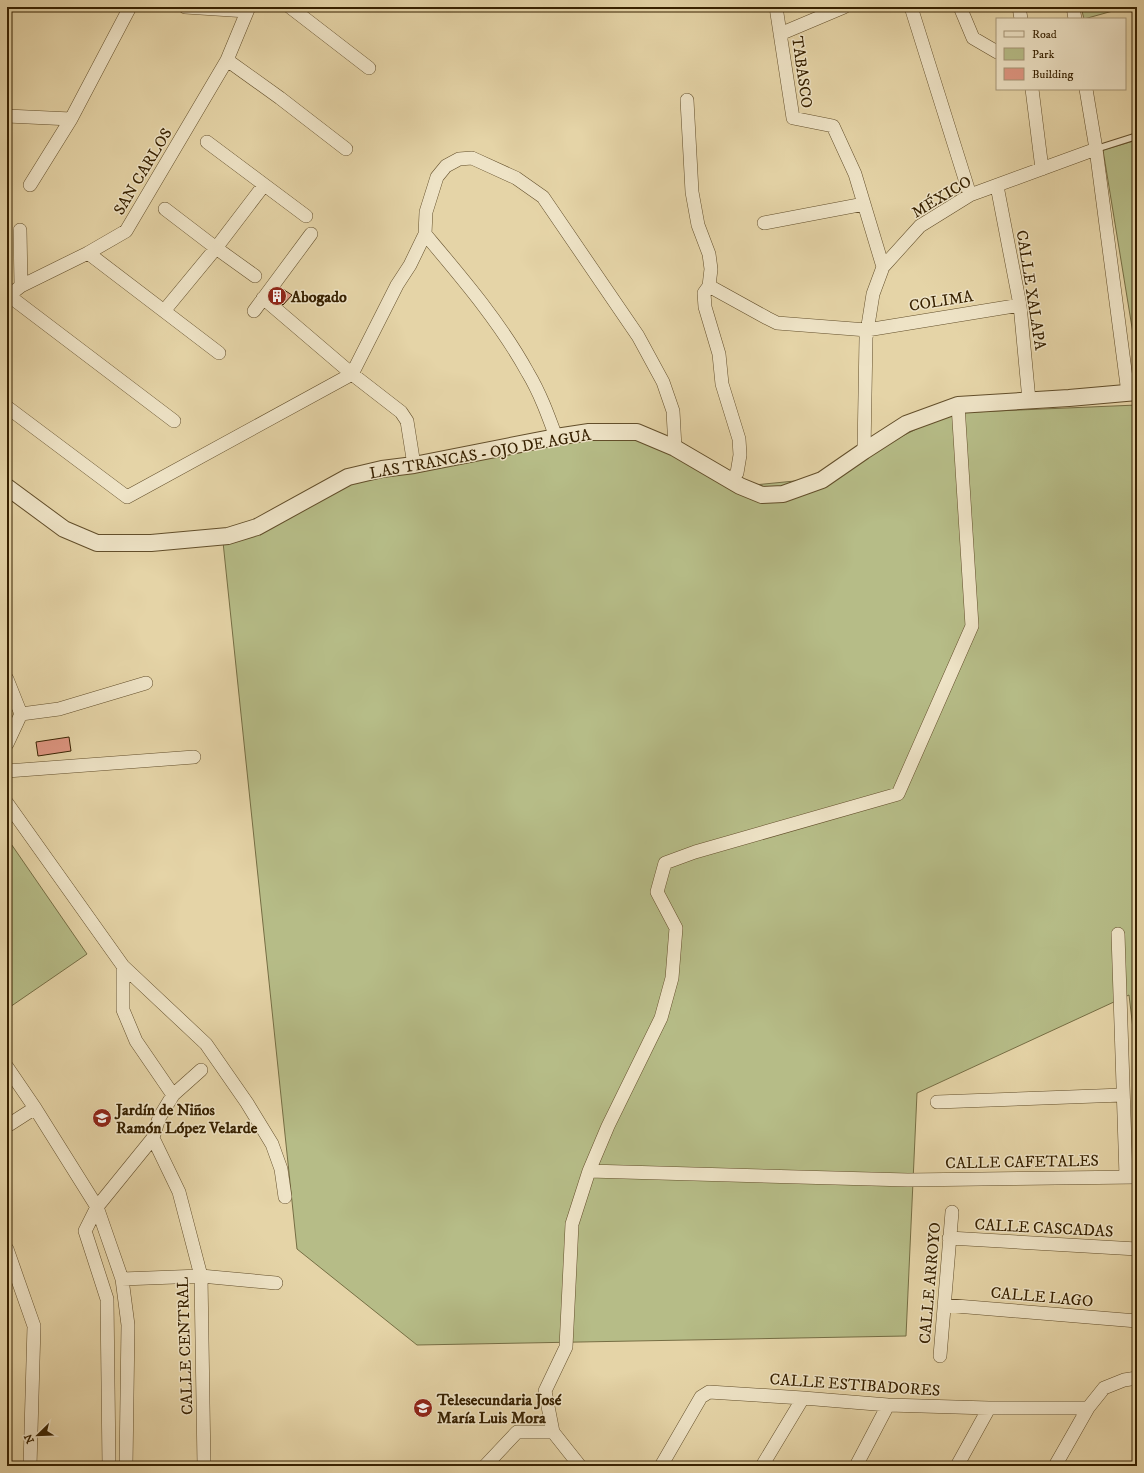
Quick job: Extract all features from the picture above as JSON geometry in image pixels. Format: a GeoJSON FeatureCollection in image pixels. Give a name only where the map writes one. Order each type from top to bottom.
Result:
{"type":"FeatureCollection","features":[{"type":"Feature","properties":{"kind":"street"},"geometry":{"type":"LineString","coordinates":[[30,185],[71,119],[130,7]]}},
{"type":"Feature","properties":{"kind":"street"},"geometry":{"type":"LineString","coordinates":[[185,7],[248,9]]}},
{"type":"Feature","properties":{"kind":"street"},"geometry":{"type":"LineString","coordinates":[[290,7],[369,68]]}},
{"type":"Feature","properties":{"kind":"street","name":"TABASCO"},"geometry":{"type":"LineString","coordinates":[[776,7],[793,118],[833,126],[855,174],[864,204]]}},
{"type":"Feature","properties":{"kind":"street"},"geometry":{"type":"LineString","coordinates":[[780,34],[844,7]]}},
{"type":"Feature","properties":{"kind":"street"},"geometry":{"type":"LineString","coordinates":[[911,7],[970,195]]}},
{"type":"Feature","properties":{"kind":"street"},"geometry":{"type":"LineString","coordinates":[[960,7],[973,38],[996,51]]}},
{"type":"Feature","properties":{"kind":"street"},"geometry":{"type":"LineString","coordinates":[[1019,7],[1021,18]]}},
{"type":"Feature","properties":{"kind":"street"},"geometry":{"type":"LineString","coordinates":[[1073,7],[1075,18]]}},
{"type":"Feature","properties":{"kind":"street","name":"SAN CARLOS"},"geometry":{"type":"LineString","coordinates":[[8,296],[21,286],[88,253],[126,231],[227,60],[248,9]]}},
{"type":"Feature","properties":{"kind":"street"},"geometry":{"type":"LineString","coordinates":[[227,60],[280,98],[346,149]]}},
{"type":"Feature","properties":{"kind":"street"},"geometry":{"type":"LineString","coordinates":[[1032,90],[1042,169]]}},
{"type":"Feature","properties":{"kind":"street"},"geometry":{"type":"LineString","coordinates":[[1086,90],[1133,392]]}},
{"type":"Feature","properties":{"kind":"street"},"geometry":{"type":"LineString","coordinates":[[687,100],[692,192],[698,225],[709,254],[711,269],[709,286],[704,293],[705,307],[719,354],[722,384],[739,439],[740,455],[737,473],[730,480]]}},
{"type":"Feature","properties":{"kind":"street"},"geometry":{"type":"LineString","coordinates":[[7,116],[71,119]]}},
{"type":"Feature","properties":{"kind":"street"},"geometry":{"type":"LineString","coordinates":[[207,142],[306,216]]}},
{"type":"Feature","properties":{"kind":"street","name":"MÉXICO"},"geometry":{"type":"LineString","coordinates":[[864,451],[866,338],[873,294],[883,267],[920,226],[970,195],[1096,149]]}},
{"type":"Feature","properties":{"kind":"street"},"geometry":{"type":"LineString","coordinates":[[7,407],[127,497],[352,374],[397,285],[410,264],[425,234],[426,212],[437,178],[446,166],[459,159],[472,158],[516,178],[543,197],[638,336],[662,382],[673,411],[675,448]]}},
{"type":"Feature","properties":{"kind":"street"},"geometry":{"type":"LineString","coordinates":[[164,311],[216,248],[264,185]]}},
{"type":"Feature","properties":{"kind":"street","name":"CALLE XALAPA"},"geometry":{"type":"LineString","coordinates":[[997,186],[1020,305],[1029,400]]}},
{"type":"Feature","properties":{"kind":"street"},"geometry":{"type":"LineString","coordinates":[[764,223],[864,204],[883,267]]}},
{"type":"Feature","properties":{"kind":"street"},"geometry":{"type":"LineString","coordinates":[[165,210],[255,276]]}},
{"type":"Feature","properties":{"kind":"street"},"geometry":{"type":"LineString","coordinates":[[20,230],[21,286]]}},
{"type":"Feature","properties":{"kind":"street"},"geometry":{"type":"LineString","coordinates":[[254,311],[312,234]]}},
{"type":"Feature","properties":{"kind":"street"},"geometry":{"type":"LineString","coordinates":[[425,234],[475,293],[506,337],[529,373],[556,437]]}},
{"type":"Feature","properties":{"kind":"street"},"geometry":{"type":"LineString","coordinates":[[88,253],[219,353]]}},
{"type":"Feature","properties":{"kind":"street","name":"COLIMA"},"geometry":{"type":"LineString","coordinates":[[709,286],[777,322],[868,330],[1020,305]]}},
{"type":"Feature","properties":{"kind":"street"},"geometry":{"type":"LineString","coordinates":[[8,296],[174,421]]}},
{"type":"Feature","properties":{"kind":"street"},"geometry":{"type":"LineString","coordinates":[[263,298],[352,374],[401,412],[406,421],[414,465]]}},
{"type":"Feature","properties":{"kind":"street","name":"LAS TRANCAS - OJO DE AGUA"},"geometry":{"type":"LineString","coordinates":[[7,487],[64,529],[97,543],[151,543],[228,536],[257,528],[348,478],[382,469],[414,465],[556,437],[589,432],[637,432],[675,448],[730,480],[762,495],[782,494],[822,480],[906,424],[958,405],[1133,392]]}},
{"type":"Feature","properties":{"kind":"street"},"geometry":{"type":"LineString","coordinates":[[580,1466],[553,1432],[545,1392],[566,1347],[572,1224],[589,1171],[608,1126],[661,1018],[672,978],[676,928],[657,892],[665,863],[694,852],[898,794],[972,626],[958,405]]}},
{"type":"Feature","properties":{"kind":"street"},"geometry":{"type":"LineString","coordinates":[[7,679],[21,714],[7,744]]}},
{"type":"Feature","properties":{"kind":"street"},"geometry":{"type":"LineString","coordinates":[[21,714],[59,708],[146,683]]}},
{"type":"Feature","properties":{"kind":"street"},"geometry":{"type":"LineString","coordinates":[[7,772],[194,757]]}},
{"type":"Feature","properties":{"kind":"street"},"geometry":{"type":"LineString","coordinates":[[7,803],[124,966],[206,1044],[247,1102],[272,1144],[281,1169],[285,1197]]}},
{"type":"Feature","properties":{"kind":"street"},"geometry":{"type":"LineString","coordinates":[[1118,934],[1122,1095],[1132,1177]]}},
{"type":"Feature","properties":{"kind":"street"},"geometry":{"type":"LineString","coordinates":[[124,966],[123,1010],[136,1041],[172,1095]]}},
{"type":"Feature","properties":{"kind":"street"},"geometry":{"type":"LineString","coordinates":[[7,1067],[35,1108],[97,1207],[122,1279],[128,1325],[126,1466]]}},
{"type":"Feature","properties":{"kind":"street"},"geometry":{"type":"LineString","coordinates":[[109,1466],[107,1299],[85,1231],[97,1207],[153,1138],[159,1118],[172,1095],[201,1070]]}},
{"type":"Feature","properties":{"kind":"street"},"geometry":{"type":"LineString","coordinates":[[937,1102],[1122,1095]]}},
{"type":"Feature","properties":{"kind":"street"},"geometry":{"type":"LineString","coordinates":[[7,1126],[35,1108]]}},
{"type":"Feature","properties":{"kind":"street","name":"CALLE CENTRAL"},"geometry":{"type":"LineString","coordinates":[[153,1138],[179,1192],[201,1276],[204,1466]]}},
{"type":"Feature","properties":{"kind":"street","name":"CALLE CAFETALES"},"geometry":{"type":"LineString","coordinates":[[589,1171],[908,1180],[1132,1177]]}},
{"type":"Feature","properties":{"kind":"street","name":"CALLE ARROYO"},"geometry":{"type":"LineString","coordinates":[[940,1356],[952,1212]]}},
{"type":"Feature","properties":{"kind":"street","name":"CALLE CASCADAS"},"geometry":{"type":"LineString","coordinates":[[949,1238],[1137,1249]]}},
{"type":"Feature","properties":{"kind":"street"},"geometry":{"type":"LineString","coordinates":[[7,1249],[34,1326],[30,1466]]}},
{"type":"Feature","properties":{"kind":"street"},"geometry":{"type":"LineString","coordinates":[[122,1279],[201,1276],[276,1283]]}},
{"type":"Feature","properties":{"kind":"street"},"geometry":{"type":"LineString","coordinates":[[107,1299],[125,1302]]}},
{"type":"Feature","properties":{"kind":"street","name":"CALLE LAGO"},"geometry":{"type":"LineString","coordinates":[[944,1304],[1137,1321]]}},
{"type":"Feature","properties":{"kind":"street"},"geometry":{"type":"LineString","coordinates":[[1055,1466],[1088,1408],[1104,1388],[1124,1380],[1137,1378]]}},
{"type":"Feature","properties":{"kind":"street","name":"CALLE ESTIBADORES"},"geometry":{"type":"LineString","coordinates":[[661,1466],[702,1397],[709,1392],[888,1405],[989,1408],[1088,1408]]}},
{"type":"Feature","properties":{"kind":"street"},"geometry":{"type":"LineString","coordinates":[[762,1466],[803,1398]]}},
{"type":"Feature","properties":{"kind":"street"},"geometry":{"type":"LineString","coordinates":[[856,1466],[888,1405]]}},
{"type":"Feature","properties":{"kind":"street"},"geometry":{"type":"LineString","coordinates":[[957,1466],[989,1408]]}},
{"type":"Feature","properties":{"kind":"street"},"geometry":{"type":"LineString","coordinates":[[485,1466],[517,1432],[553,1432]]}},
{"type":"Feature","properties":{"kind":"lane","name":"MÉXICO"},"geometry":{"type":"LineString","coordinates":[[1096,149],[1137,136]]}},
{"type":"Feature","properties":{"kind":"green space"},"geometry":{"type":"Polygon","coordinates":[[[1081,7],[1127,7],[1088,18],[1084,18],[1081,7]]]}},
{"type":"Feature","properties":{"kind":"green space"},"geometry":{"type":"Polygon","coordinates":[[[1137,140],[1137,358],[1103,150],[1137,140]]]}},
{"type":"Feature","properties":{"kind":"green space"},"geometry":{"type":"Polygon","coordinates":[[[1137,405],[1137,1062],[1129,995],[917,1093],[906,1336],[417,1345],[297,1249],[223,542],[362,469],[629,432],[744,486],[815,479],[949,413],[1137,405]]]}},
{"type":"Feature","properties":{"kind":"green space"},"geometry":{"type":"Polygon","coordinates":[[[7,838],[87,954],[7,1009],[7,838]]]}},
{"type":"Feature","properties":{"kind":"building"},"geometry":{"type":"Polygon","coordinates":[[[281,288],[292,295],[283,305],[274,297],[281,288]]]}},
{"type":"Feature","properties":{"kind":"building"},"geometry":{"type":"Polygon","coordinates":[[[69,737],[71,751],[38,756],[36,742],[69,737]]]}},
{"type":"Feature","properties":{"kind":"place","name":"Abogado"},"geometry":{"type":"Point","coordinates":[277,296]}},
{"type":"Feature","properties":{"kind":"place","name":"Jardín de Niños Ramón López Velarde"},"geometry":{"type":"Point","coordinates":[102,1118]}},
{"type":"Feature","properties":{"kind":"place","name":"Telesecundaria José María Luis Mora"},"geometry":{"type":"Point","coordinates":[423,1408]}}]}
